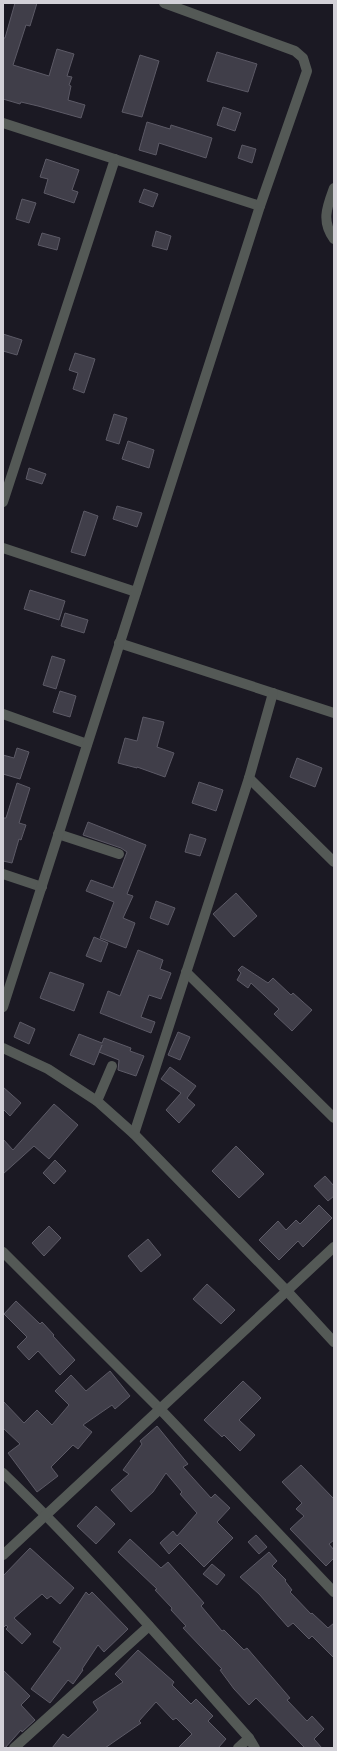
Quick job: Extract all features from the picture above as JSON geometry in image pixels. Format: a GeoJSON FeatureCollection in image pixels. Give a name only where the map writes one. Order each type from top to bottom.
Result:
{"type":"FeatureCollection","features":[{"type":"Feature","properties":{"kind":"street"},"geometry":{"type":"LineString","coordinates":[[3,1007],[260,206],[307,71],[303,58],[296,51],[164,3]]}},
{"type":"Feature","properties":{"kind":"street"},"geometry":{"type":"LineString","coordinates":[[3,123],[260,206]]}},
{"type":"Feature","properties":{"kind":"street"},"geometry":{"type":"LineString","coordinates":[[3,502],[116,160]]}},
{"type":"Feature","properties":{"kind":"street"},"geometry":{"type":"LineString","coordinates":[[334,188],[329,203],[326,223],[334,239]]}},
{"type":"Feature","properties":{"kind":"street"},"geometry":{"type":"LineString","coordinates":[[3,548],[136,592]]}},
{"type":"Feature","properties":{"kind":"street"},"geometry":{"type":"LineString","coordinates":[[119,643],[334,713]]}},
{"type":"Feature","properties":{"kind":"street"},"geometry":{"type":"LineString","coordinates":[[134,1134],[249,778],[273,693]]}},
{"type":"Feature","properties":{"kind":"street"},"geometry":{"type":"LineString","coordinates":[[3,714],[87,744]]}},
{"type":"Feature","properties":{"kind":"street"},"geometry":{"type":"LineString","coordinates":[[249,778],[334,862]]}},
{"type":"Feature","properties":{"kind":"street"},"geometry":{"type":"LineString","coordinates":[[58,834],[119,854]]}},
{"type":"Feature","properties":{"kind":"street"},"geometry":{"type":"LineString","coordinates":[[3,874],[42,887]]}},
{"type":"Feature","properties":{"kind":"street"},"geometry":{"type":"LineString","coordinates":[[186,972],[334,1118]]}},
{"type":"Feature","properties":{"kind":"street"},"geometry":{"type":"LineString","coordinates":[[3,1048],[48,1069],[97,1101],[134,1134],[286,1290],[334,1342]]}},
{"type":"Feature","properties":{"kind":"street"},"geometry":{"type":"LineString","coordinates":[[97,1101],[112,1066]]}},
{"type":"Feature","properties":{"kind":"street"},"geometry":{"type":"LineString","coordinates":[[3,1555],[334,1246]]}},
{"type":"Feature","properties":{"kind":"street"},"geometry":{"type":"LineString","coordinates":[[3,1252],[160,1410],[334,1592]]}},
{"type":"Feature","properties":{"kind":"street"},"geometry":{"type":"LineString","coordinates":[[3,1474],[46,1515],[149,1626],[249,1738],[255,1748]]}},
{"type":"Feature","properties":{"kind":"street"},"geometry":{"type":"LineString","coordinates":[[14,1748],[149,1626]]}},
{"type":"Feature","properties":{"kind":"street"},"geometry":{"type":"LineString","coordinates":[[238,1748],[249,1738]]}},
{"type":"Feature","properties":{"kind":"building"},"geometry":{"type":"Polygon","coordinates":[[[15,3],[37,3],[30,26],[26,25],[13,65],[49,76],[57,49],[74,54],[67,76],[72,77],[69,85],[71,86],[68,100],[85,105],[81,118],[38,106],[21,102],[20,104],[3,99],[3,38],[5,38],[15,3]]]}},
{"type":"Feature","properties":{"kind":"building"},"geometry":{"type":"Polygon","coordinates":[[[217,52],[257,64],[248,92],[207,81],[217,52]]]}},
{"type":"Feature","properties":{"kind":"building"},"geometry":{"type":"Polygon","coordinates":[[[140,55],[159,61],[142,117],[122,112],[140,55]]]}},
{"type":"Feature","properties":{"kind":"building"},"geometry":{"type":"Polygon","coordinates":[[[223,107],[241,113],[235,131],[217,125],[223,107]]]}},
{"type":"Feature","properties":{"kind":"building"},"geometry":{"type":"Polygon","coordinates":[[[147,122],[170,129],[171,125],[212,138],[206,158],[159,143],[156,155],[139,150],[147,122]]]}},
{"type":"Feature","properties":{"kind":"building"},"geometry":{"type":"Polygon","coordinates":[[[242,145],[256,149],[252,163],[238,158],[242,145]]]}},
{"type":"Feature","properties":{"kind":"building"},"geometry":{"type":"Polygon","coordinates":[[[46,159],[79,170],[72,190],[78,192],[74,203],[44,193],[48,179],[40,177],[46,159]]]}},
{"type":"Feature","properties":{"kind":"building"},"geometry":{"type":"Polygon","coordinates":[[[144,189],[158,194],[153,207],[139,202],[144,189]]]}},
{"type":"Feature","properties":{"kind":"building"},"geometry":{"type":"Polygon","coordinates":[[[22,199],[36,203],[29,223],[16,219],[22,199]]]}},
{"type":"Feature","properties":{"kind":"building"},"geometry":{"type":"Polygon","coordinates":[[[156,231],[171,236],[167,250],[152,246],[156,231]]]}},
{"type":"Feature","properties":{"kind":"building"},"geometry":{"type":"Polygon","coordinates":[[[42,233],[60,238],[57,250],[38,245],[42,233]]]}},
{"type":"Feature","properties":{"kind":"building"},"geometry":{"type":"Polygon","coordinates":[[[3,334],[22,340],[17,355],[3,351],[3,334]]]}},
{"type":"Feature","properties":{"kind":"building"},"geometry":{"type":"Polygon","coordinates":[[[75,353],[95,359],[84,393],[73,389],[78,373],[69,370],[75,353]]]}},
{"type":"Feature","properties":{"kind":"building"},"geometry":{"type":"Polygon","coordinates":[[[114,414],[127,418],[119,444],[106,440],[114,414]]]}},
{"type":"Feature","properties":{"kind":"building"},"geometry":{"type":"Polygon","coordinates":[[[128,441],[154,450],[149,468],[122,459],[128,441]]]}},
{"type":"Feature","properties":{"kind":"building"},"geometry":{"type":"Polygon","coordinates":[[[29,468],[46,474],[42,484],[26,479],[29,468]]]}},
{"type":"Feature","properties":{"kind":"building"},"geometry":{"type":"Polygon","coordinates":[[[117,506],[142,513],[137,527],[113,519],[117,506]]]}},
{"type":"Feature","properties":{"kind":"building"},"geometry":{"type":"Polygon","coordinates":[[[84,511],[98,516],[85,556],[71,552],[84,511]]]}},
{"type":"Feature","properties":{"kind":"building"},"geometry":{"type":"Polygon","coordinates":[[[30,590],[65,601],[59,620],[24,609],[30,590]]]}},
{"type":"Feature","properties":{"kind":"building"},"geometry":{"type":"Polygon","coordinates":[[[65,613],[88,620],[84,633],[61,626],[65,613]]]}},
{"type":"Feature","properties":{"kind":"building"},"geometry":{"type":"Polygon","coordinates":[[[52,656],[65,660],[56,689],[43,685],[52,656]]]}},
{"type":"Feature","properties":{"kind":"building"},"geometry":{"type":"Polygon","coordinates":[[[60,691],[76,696],[70,717],[53,712],[60,691]]]}},
{"type":"Feature","properties":{"kind":"building"},"geometry":{"type":"Polygon","coordinates":[[[143,717],[164,722],[157,747],[174,753],[165,777],[137,767],[118,763],[125,738],[137,741],[143,717]]]}},
{"type":"Feature","properties":{"kind":"building"},"geometry":{"type":"Polygon","coordinates":[[[17,748],[29,752],[20,779],[3,774],[3,755],[14,758],[17,748]]]}},
{"type":"Feature","properties":{"kind":"building"},"geometry":{"type":"Polygon","coordinates":[[[297,758],[322,768],[315,787],[290,777],[297,758]]]}},
{"type":"Feature","properties":{"kind":"building"},"geometry":{"type":"Polygon","coordinates":[[[199,782],[223,790],[216,811],[192,803],[199,782]]]}},
{"type":"Feature","properties":{"kind":"building"},"geometry":{"type":"Polygon","coordinates":[[[17,783],[30,788],[19,823],[26,825],[21,840],[19,839],[12,863],[3,861],[3,818],[6,818],[17,783]]]}},
{"type":"Feature","properties":{"kind":"building"},"geometry":{"type":"Polygon","coordinates":[[[88,822],[146,845],[127,894],[133,896],[123,918],[135,923],[126,948],[100,938],[114,902],[86,891],[91,880],[113,888],[127,852],[121,848],[83,835],[88,822]]]}},
{"type":"Feature","properties":{"kind":"building"},"geometry":{"type":"Polygon","coordinates":[[[190,834],[206,839],[200,856],[185,852],[190,834]]]}},
{"type":"Feature","properties":{"kind":"building"},"geometry":{"type":"Polygon","coordinates":[[[236,893],[257,916],[234,937],[213,914],[236,893]]]}},
{"type":"Feature","properties":{"kind":"building"},"geometry":{"type":"Polygon","coordinates":[[[156,901],[175,908],[168,925],[150,918],[156,901]]]}},
{"type":"Feature","properties":{"kind":"building"},"geometry":{"type":"Polygon","coordinates":[[[94,937],[108,943],[101,962],[86,956],[94,937]]]}},
{"type":"Feature","properties":{"kind":"building"},"geometry":{"type":"Polygon","coordinates":[[[138,950],[163,960],[160,969],[171,973],[161,999],[149,995],[141,1017],[155,1022],[151,1033],[100,1013],[108,991],[120,996],[138,950]]]}},
{"type":"Feature","properties":{"kind":"building"},"geometry":{"type":"Polygon","coordinates":[[[242,966],[268,983],[273,978],[291,995],[293,993],[312,1010],[292,1031],[274,1014],[279,1009],[251,983],[248,988],[237,980],[241,973],[238,970],[242,966]]]}},
{"type":"Feature","properties":{"kind":"building"},"geometry":{"type":"Polygon","coordinates":[[[50,972],[84,984],[74,1011],[40,998],[50,972]]]}},
{"type":"Feature","properties":{"kind":"building"},"geometry":{"type":"Polygon","coordinates":[[[20,1022],[35,1029],[29,1044],[14,1037],[20,1022]]]}},
{"type":"Feature","properties":{"kind":"building"},"geometry":{"type":"Polygon","coordinates":[[[178,1032],[190,1037],[180,1060],[168,1055],[178,1032]]]}},
{"type":"Feature","properties":{"kind":"building"},"geometry":{"type":"Polygon","coordinates":[[[79,1034],[102,1043],[104,1038],[131,1048],[130,1051],[144,1056],[136,1076],[118,1070],[119,1060],[99,1052],[94,1065],[70,1055],[79,1034]]]}},
{"type":"Feature","properties":{"kind":"building"},"geometry":{"type":"Polygon","coordinates":[[[170,1067],[196,1086],[187,1098],[195,1105],[179,1123],[166,1110],[181,1093],[161,1079],[170,1067]]]}},
{"type":"Feature","properties":{"kind":"building"},"geometry":{"type":"Polygon","coordinates":[[[3,1087],[21,1103],[10,1116],[3,1109],[3,1087]]]}},
{"type":"Feature","properties":{"kind":"building"},"geometry":{"type":"Polygon","coordinates":[[[54,1104],[78,1125],[49,1159],[34,1146],[3,1174],[3,1139],[13,1150],[54,1104]]]}},
{"type":"Feature","properties":{"kind":"building"},"geometry":{"type":"Polygon","coordinates":[[[236,1146],[264,1174],[239,1198],[212,1171],[236,1146]]]}},
{"type":"Feature","properties":{"kind":"building"},"geometry":{"type":"Polygon","coordinates":[[[55,1160],[66,1171],[54,1184],[43,1173],[55,1160]]]}},
{"type":"Feature","properties":{"kind":"building"},"geometry":{"type":"Polygon","coordinates":[[[325,1176],[334,1186],[334,1196],[328,1201],[314,1186],[325,1176]]]}},
{"type":"Feature","properties":{"kind":"building"},"geometry":{"type":"Polygon","coordinates":[[[319,1205],[332,1218],[303,1247],[298,1241],[279,1260],[259,1240],[278,1221],[286,1230],[296,1220],[300,1224],[319,1205]]]}},
{"type":"Feature","properties":{"kind":"building"},"geometry":{"type":"Polygon","coordinates":[[[49,1226],[61,1238],[44,1256],[32,1243],[49,1226]]]}},
{"type":"Feature","properties":{"kind":"building"},"geometry":{"type":"Polygon","coordinates":[[[148,1239],[161,1255],[141,1272],[128,1256],[148,1239]]]}},
{"type":"Feature","properties":{"kind":"building"},"geometry":{"type":"Polygon","coordinates":[[[207,1284],[235,1310],[221,1324],[193,1299],[207,1284]]]}},
{"type":"Feature","properties":{"kind":"building"},"geometry":{"type":"Polygon","coordinates":[[[16,1301],[40,1324],[42,1322],[75,1360],[60,1375],[38,1351],[29,1360],[17,1347],[27,1337],[4,1314],[16,1301]]]}},
{"type":"Feature","properties":{"kind":"building"},"geometry":{"type":"Polygon","coordinates":[[[110,1371],[130,1396],[115,1409],[112,1405],[83,1425],[92,1432],[78,1449],[73,1445],[51,1467],[58,1476],[37,1492],[8,1453],[20,1444],[3,1428],[3,1401],[24,1423],[37,1410],[52,1425],[69,1405],[55,1391],[71,1375],[86,1391],[110,1371]]]}},
{"type":"Feature","properties":{"kind":"building"},"geometry":{"type":"Polygon","coordinates":[[[243,1381],[261,1398],[239,1420],[255,1435],[240,1451],[224,1435],[222,1437],[204,1420],[243,1381]]]}},
{"type":"Feature","properties":{"kind":"building"},"geometry":{"type":"Polygon","coordinates":[[[157,1426],[188,1464],[183,1467],[211,1498],[215,1494],[230,1508],[217,1522],[233,1538],[204,1567],[180,1543],[169,1554],[160,1543],[173,1531],[177,1536],[197,1513],[180,1494],[182,1492],[166,1473],[153,1492],[131,1512],[111,1490],[129,1474],[123,1470],[142,1444],[140,1441],[157,1426]]]}},
{"type":"Feature","properties":{"kind":"building"},"geometry":{"type":"Polygon","coordinates":[[[301,1465],[334,1499],[334,1540],[329,1544],[334,1550],[334,1558],[326,1566],[290,1529],[304,1516],[296,1509],[302,1503],[282,1482],[301,1465]]]}},
{"type":"Feature","properties":{"kind":"building"},"geometry":{"type":"Polygon","coordinates":[[[96,1506],[115,1524],[96,1544],[77,1526],[96,1506]]]}},
{"type":"Feature","properties":{"kind":"building"},"geometry":{"type":"Polygon","coordinates":[[[256,1535],[267,1547],[259,1554],[248,1542],[256,1535]]]}},
{"type":"Feature","properties":{"kind":"building"},"geometry":{"type":"Polygon","coordinates":[[[130,1539],[161,1568],[168,1562],[204,1603],[201,1606],[222,1631],[224,1630],[244,1650],[247,1648],[290,1698],[287,1700],[307,1721],[312,1716],[324,1729],[314,1739],[322,1748],[305,1748],[256,1698],[249,1705],[234,1689],[220,1670],[222,1669],[183,1628],[186,1626],[155,1590],[157,1589],[118,1552],[130,1539]]]}},
{"type":"Feature","properties":{"kind":"building"},"geometry":{"type":"Polygon","coordinates":[[[30,1548],[74,1588],[60,1604],[51,1596],[47,1599],[42,1594],[14,1618],[31,1634],[22,1644],[6,1629],[8,1627],[6,1625],[3,1628],[3,1576],[30,1548]]]}},
{"type":"Feature","properties":{"kind":"building"},"geometry":{"type":"Polygon","coordinates":[[[269,1552],[277,1561],[272,1566],[286,1580],[285,1581],[292,1590],[290,1592],[311,1614],[312,1613],[328,1628],[334,1623],[334,1658],[312,1636],[309,1639],[293,1623],[288,1627],[259,1594],[240,1577],[269,1552]]]}},
{"type":"Feature","properties":{"kind":"building"},"geometry":{"type":"Polygon","coordinates":[[[212,1564],[225,1575],[217,1585],[203,1574],[212,1564]]]}},
{"type":"Feature","properties":{"kind":"building"},"geometry":{"type":"Polygon","coordinates":[[[86,1592],[89,1595],[92,1592],[128,1629],[104,1652],[98,1645],[73,1684],[68,1680],[50,1703],[31,1689],[61,1648],[53,1642],[86,1592]]]}},
{"type":"Feature","properties":{"kind":"building"},"geometry":{"type":"Polygon","coordinates":[[[138,1650],[174,1682],[172,1685],[191,1704],[196,1699],[213,1716],[208,1721],[226,1739],[218,1748],[178,1748],[192,1734],[176,1718],[173,1720],[156,1702],[139,1721],[141,1723],[105,1748],[52,1748],[63,1734],[68,1738],[98,1710],[93,1702],[123,1682],[115,1674],[138,1650]]]}},
{"type":"Feature","properties":{"kind":"building"},"geometry":{"type":"Polygon","coordinates":[[[3,1670],[30,1696],[21,1705],[35,1720],[22,1732],[21,1730],[5,1748],[3,1748],[3,1670]]]}}]}
